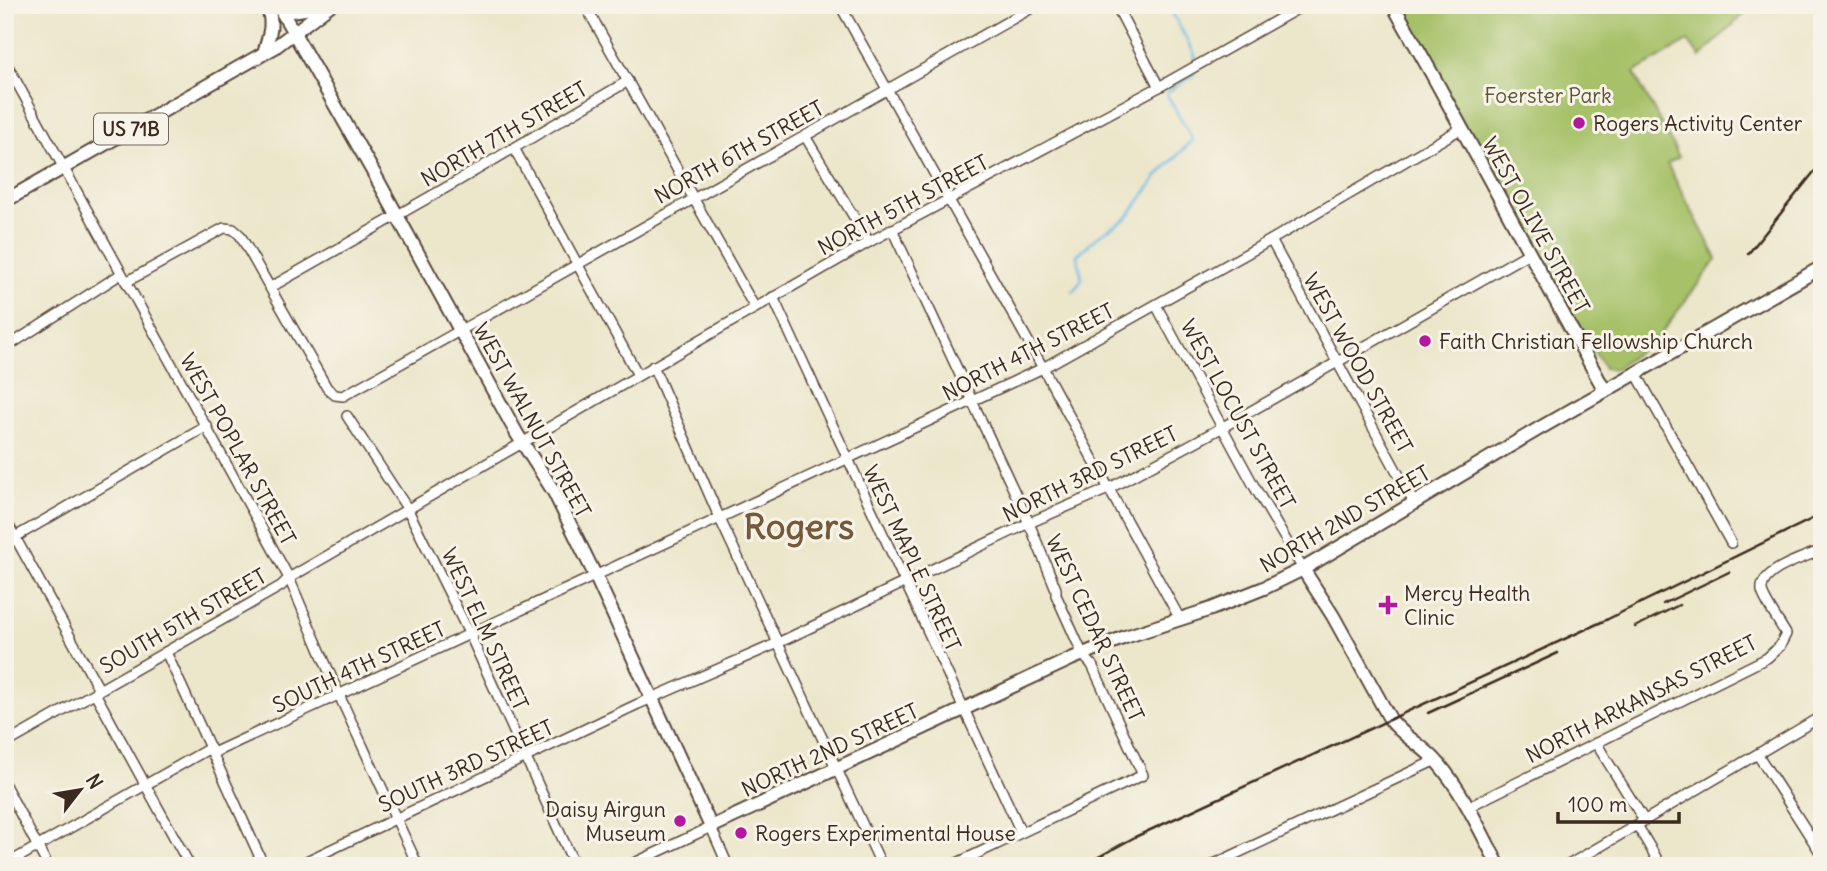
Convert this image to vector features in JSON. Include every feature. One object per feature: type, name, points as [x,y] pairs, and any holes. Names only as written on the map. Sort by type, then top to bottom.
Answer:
[{"type":"main road","points":[[264,53],[271,29],[271,14],[267,5]]},
{"type":"main road","points":[[279,5],[291,11],[329,6]]},
{"type":"main road","name":"WEST WALNUT STREET","points":[[279,5],[523,443],[554,492],[711,827]]},
{"type":"main road","name":"WEST OLIVE STREET","points":[[1393,5],[1605,391]]},
{"type":"main road","points":[[293,34],[329,6]]},
{"type":"main road","name":"US 71B","points":[[5,201],[293,34]]},
{"type":"main road","name":"NORTH 2ND STREET","points":[[711,827],[1083,654],[1125,636],[1264,588],[1303,569],[1822,267]]},
{"type":"main road","name":"WEST LOCUST STREET","points":[[1303,569],[1394,723],[1436,760],[1451,779],[1499,866]]},
{"type":"street","points":[[585,5],[755,307]]},
{"type":"street","points":[[840,5],[1180,619]]},
{"type":"street","name":"NORTH 6TH STREET","points":[[271,287],[327,388],[335,395],[343,396],[1037,5]]},
{"type":"street","points":[[1116,5],[1159,87]]},
{"type":"street","name":"NORTH 5TH STREET","points":[[523,443],[892,229],[1159,87],[1304,5]]},
{"type":"street","name":"WEST POPLAR STREET","points":[[5,61],[289,578],[339,695],[418,866]]},
{"type":"street","name":"NORTH 7TH STREET","points":[[271,287],[628,81]]},
{"type":"street","name":"NORTH 4TH STREET","points":[[596,577],[605,570],[1043,368],[1271,240],[1462,128]]},
{"type":"street","points":[[805,136],[869,242]]},
{"type":"street","points":[[514,148],[638,375]]},
{"type":"street","points":[[5,348],[123,278],[224,229],[233,229],[240,235],[271,287]]},
{"type":"street","name":"WEST CEDAR STREET","points":[[892,229],[1029,523],[1056,589],[1056,595],[1083,654],[1091,665],[1143,775],[1021,832]]},
{"type":"street","name":"WEST WOOD STREET","points":[[1271,240],[1414,503]]},
{"type":"street","name":"NORTH 3RD STREET","points":[[651,699],[778,643],[1029,523],[1108,489],[1530,253]]},
{"type":"street","name":"WEST MAPLE STREET","points":[[773,297],[1021,832]]},
{"type":"street","name":"WEST LOCUST STREET","points":[[1156,305],[1303,569]]},
{"type":"street","points":[[653,366],[720,519],[882,866]]},
{"type":"street","points":[[1636,373],[1731,542]]},
{"type":"street","name":"WEST ELM STREET","points":[[346,416],[407,508],[470,635],[575,866]]},
{"type":"street","points":[[5,543],[207,426]]},
{"type":"street","name":"SOUTH 5TH STREET","points":[[5,744],[523,443]]},
{"type":"street","points":[[5,519],[190,866]]},
{"type":"street","name":"NORTH ARKANSAS STREET","points":[[1468,807],[1767,658],[1780,646],[1786,635],[1762,591],[1764,581],[1770,573],[1822,550]]},
{"type":"street","name":"SOUTH 4TH STREET","points":[[5,865],[145,783],[596,577]]},
{"type":"street","points":[[166,652],[260,864]]},
{"type":"street","name":"SOUTH 3RD STREET","points":[[296,866],[651,699]]},
{"type":"street","points":[[1567,866],[1822,716]]},
{"type":"street","points":[[1596,743],[1661,866]]},
{"type":"street","points":[[1758,755],[1822,855]]},
{"type":"street","points":[[1210,866],[1436,760]]},
{"type":"street","points":[[5,785],[48,866]]},
{"type":"street","points":[[628,866],[711,827]]},
{"type":"street","name":"WEST WALNUT STREET","points":[[711,827],[729,866]]},
{"type":"street","points":[[951,866],[1021,832]]},
{"type":"green space","name":"Foerster Park","points":[[1393,5],[1753,5],[1700,57],[1688,41],[1634,73],[1679,157],[1667,164],[1717,259],[1658,337],[1615,369],[1604,368]]},
{"type":"waterway","points":[[1168,5],[1195,55],[1195,64]]},
{"type":"waterway","points":[[1073,292],[1082,279],[1077,255],[1098,236],[1127,218],[1159,174],[1193,140],[1166,93],[1193,75],[1194,70]]},
{"type":"railway","points":[[1748,254],[1822,162]]},
{"type":"railway","points":[[1082,866],[1135,837],[1608,619],[1822,514]]},
{"type":"railway","points":[[1663,604],[1729,572]]},
{"type":"railway","points":[[1635,627],[1679,605]]},
{"type":"railway","points":[[1428,713],[1558,653]]},
{"type":"place","name":"Rogers Activity Center","points":[[1579,123]]},
{"type":"place","name":"Faith Christian Fellowship Church","points":[[1425,341]]},
{"type":"place","name":"Mercy Health Clinic","points":[[1388,605]]},
{"type":"place","name":"Daisy Airgun Museum","points":[[680,821]]},
{"type":"place","name":"Rogers Experimental House","points":[[741,833]]},
{"type":"district","name":"Rogers","points":[[799,526]]}]
